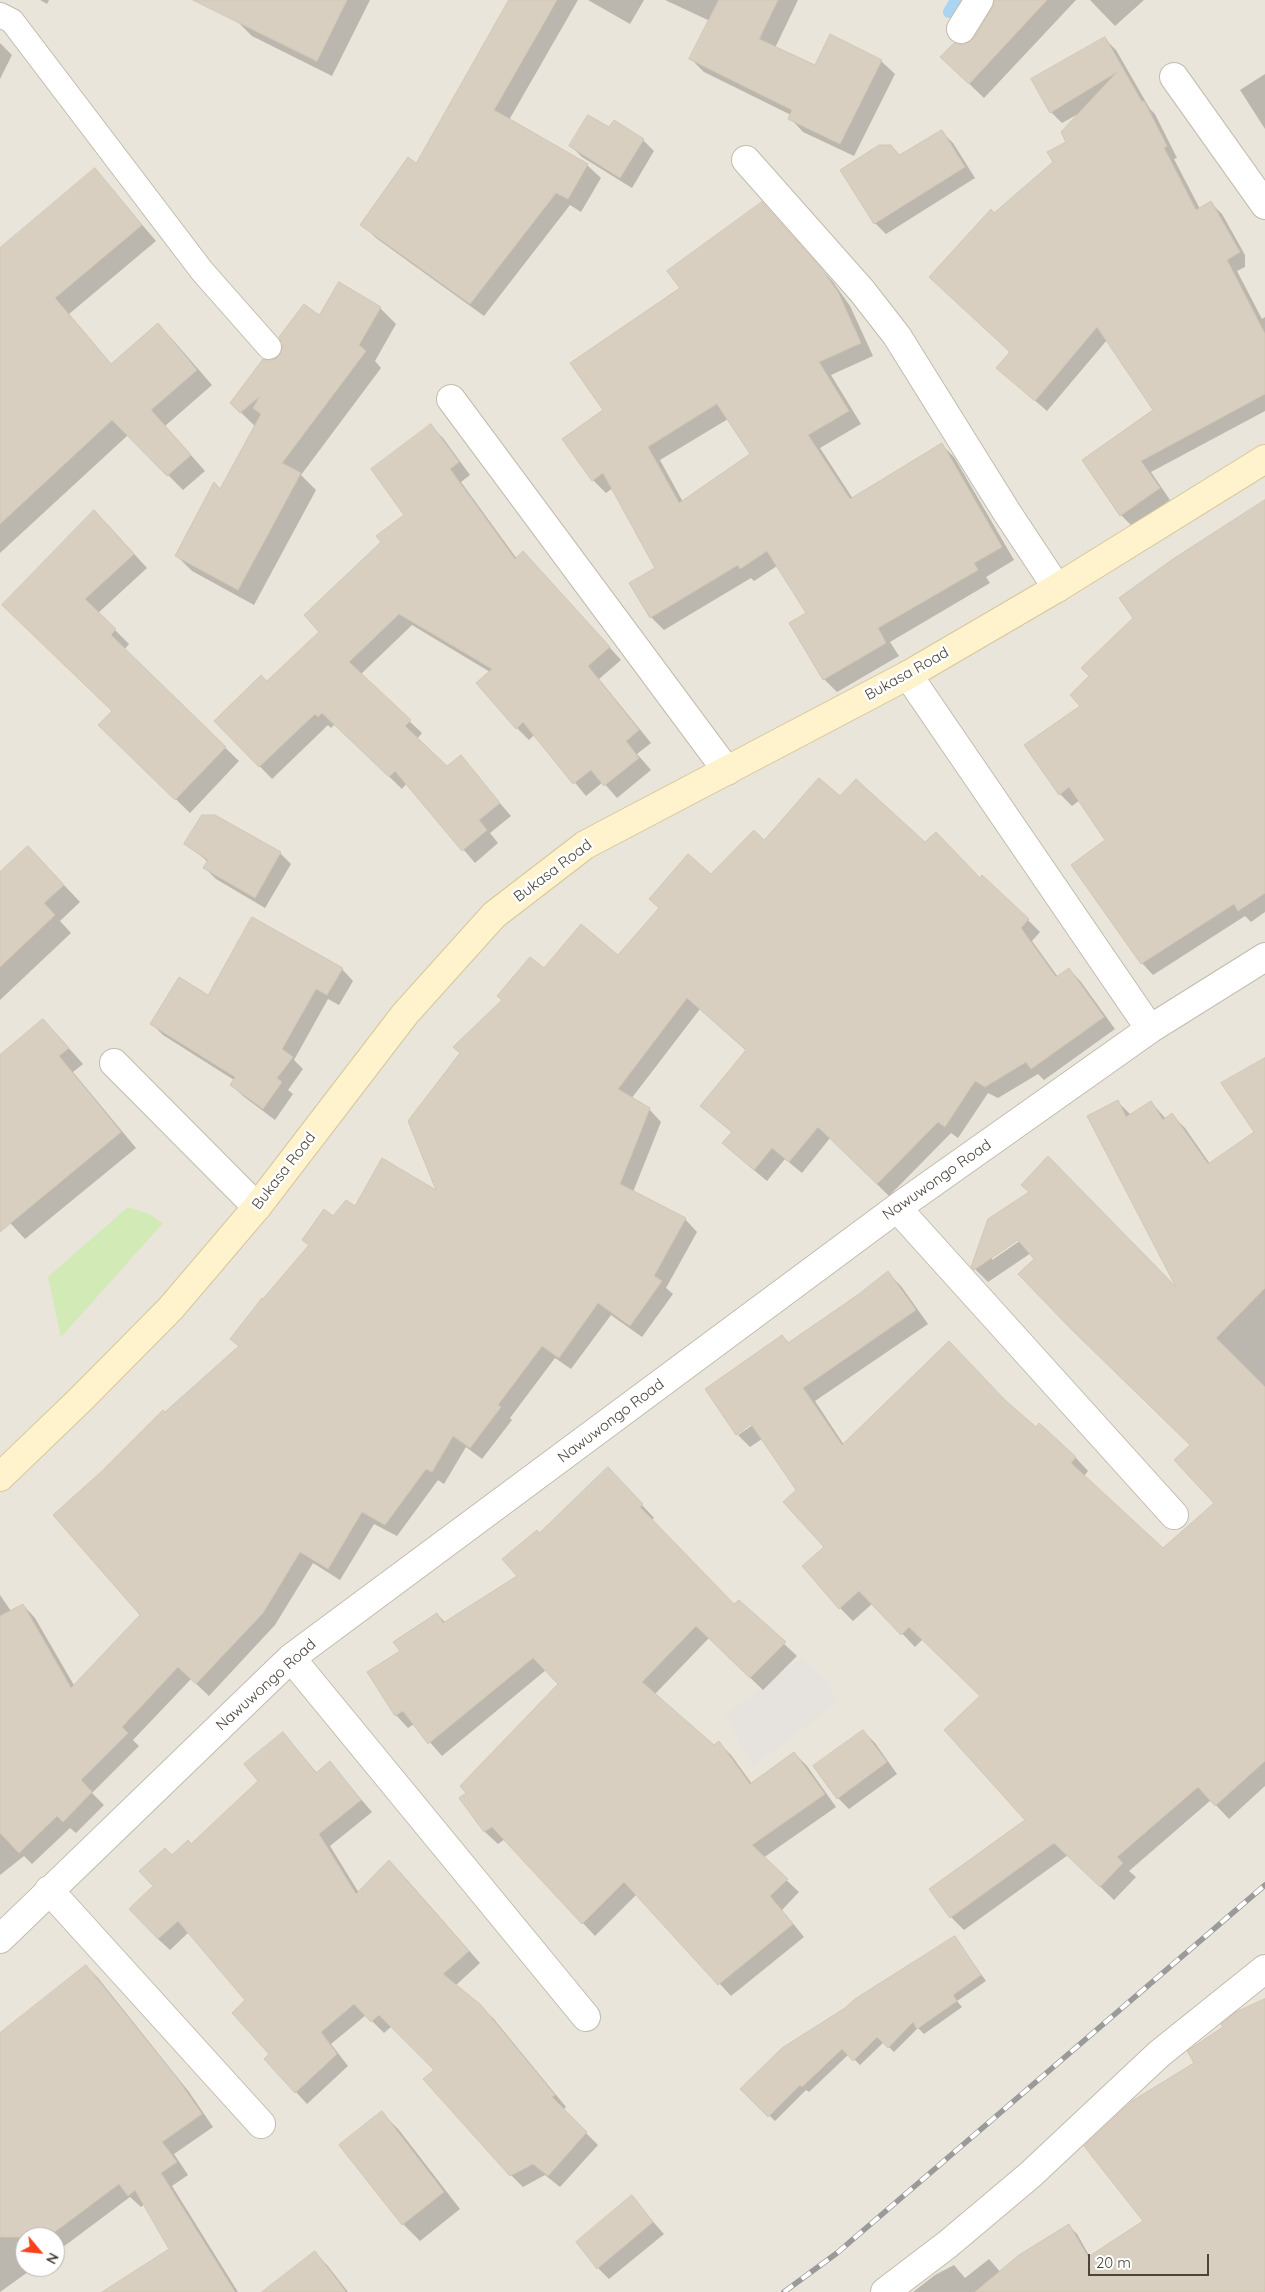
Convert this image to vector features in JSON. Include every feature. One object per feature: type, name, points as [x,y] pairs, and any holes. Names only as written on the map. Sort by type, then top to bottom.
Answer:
[{"type":"street","points":[[961,29],[979,0]]},
{"type":"street","points":[[1174,76],[1265,205]]},
{"type":"street","points":[[746,160],[862,291],[897,336],[1001,504],[1057,588]]},
{"type":"street","points":[[452,399],[727,771]]},
{"type":"street","name":"Bukasa Road","points":[[0,1477],[170,1308],[257,1207],[405,1014],[494,915],[584,845],[908,675],[1057,588],[1265,459]]},
{"type":"street","points":[[908,675],[1150,1029]]},
{"type":"street","name":"Nawuwongo Road","points":[[0,1939],[291,1658],[897,1208],[1150,1029],[1265,957]]},
{"type":"street","points":[[114,1063],[257,1207]]},
{"type":"street","points":[[897,1208],[1174,1515]]},
{"type":"street","points":[[291,1658],[586,2016]]},
{"type":"street","points":[[49,1890],[262,2124]]},
{"type":"street","points":[[885,2292],[948,2244],[1030,2175],[1159,2054],[1265,1969]]},
{"type":"lane","points":[[0,16],[12,21],[202,270],[269,346]]},
{"type":"shaded area","points":[[0,0],[1265,0],[1265,2292],[0,2292]]},
{"type":"shaded area","points":[[801,1658],[828,1681],[837,1703],[753,1766],[725,1715]]},
{"type":"green space","points":[[128,1207],[149,1214],[163,1223],[61,1337],[48,1277]]},
{"type":"building","points":[[193,0],[347,0],[317,61]]},
{"type":"building","points":[[509,0],[557,0],[494,110],[588,164],[568,199],[556,193],[470,304],[360,225],[408,157],[416,163]]},
{"type":"building","points":[[719,0],[778,0],[759,39],[815,65],[830,34],[882,60],[840,144],[788,119],[792,110],[689,59]]},
{"type":"building","points":[[995,0],[1047,0],[969,84],[940,57],[954,43],[961,45],[968,43],[974,38]]},
{"type":"building","points":[[1105,37],[1142,102],[1144,101],[1167,146],[1164,148],[1196,210],[1211,201],[1240,252],[1227,260],[1265,334],[1265,394],[1141,461],[1160,488],[1120,516],[1082,460],[1153,410],[1097,327],[1035,401],[996,368],[1010,352],[929,277],[991,209],[994,213],[1053,162],[1047,152],[1066,142],[1061,132],[1117,72],[1050,113],[1031,79]]},
{"type":"building","points":[[588,115],[609,127],[614,120],[644,139],[620,178],[569,146]]},
{"type":"building","points":[[942,130],[965,167],[874,224],[840,170],[879,145],[891,145],[899,155]]},
{"type":"building","points":[[95,168],[142,225],[55,298],[111,364],[158,323],[197,370],[151,410],[191,455],[167,476],[112,420],[0,524],[0,248]]},
{"type":"building","points":[[762,202],[820,267],[838,292],[861,343],[819,362],[849,411],[808,435],[850,499],[942,443],[1002,547],[974,563],[978,570],[878,628],[886,643],[823,680],[789,623],[806,613],[767,551],[740,569],[738,565],[650,618],[629,583],[655,568],[603,473],[592,481],[562,439],[603,410],[570,363],[680,288],[667,271]],"holes":[[[717,404],[750,454],[679,503],[648,447]]]},
{"type":"building","points":[[339,282],[381,307],[359,345],[366,351],[282,463],[301,473],[238,590],[175,556],[214,482],[220,489],[261,414],[253,408],[260,396],[240,413],[230,403],[263,359],[271,361],[278,357],[283,345],[279,337],[304,304],[319,315]]},
{"type":"building","points":[[431,424],[459,462],[450,469],[515,559],[523,551],[610,647],[588,666],[639,730],[626,741],[639,758],[604,786],[591,770],[573,784],[523,722],[516,729],[476,683],[492,669],[399,614],[349,662],[411,720],[405,726],[447,766],[461,755],[500,803],[479,820],[487,830],[462,851],[395,771],[389,777],[322,713],[318,717],[315,714],[259,767],[214,721],[261,675],[267,681],[319,632],[304,615],[381,542],[376,536],[404,515],[371,469]]},
{"type":"building","points":[[1265,500],[1265,893],[1238,911],[1234,904],[1141,964],[1071,865],[1105,840],[1069,787],[1059,795],[1024,745],[1080,706],[1070,695],[1089,676],[1081,668],[1133,618],[1119,598],[1173,559]]},
{"type":"building","points":[[94,510],[134,554],[85,599],[116,629],[111,635],[226,747],[175,800],[98,725],[112,711],[2,605]]},
{"type":"building","points":[[819,778],[840,796],[856,779],[925,842],[936,832],[980,878],[982,875],[1029,919],[1021,928],[1056,977],[1069,968],[1104,1017],[1031,1069],[1026,1062],[985,1087],[975,1081],[945,1127],[938,1122],[877,1184],[818,1127],[789,1162],[772,1148],[754,1170],[722,1143],[732,1132],[700,1106],[746,1050],[687,998],[618,1089],[650,1108],[620,1184],[686,1218],[654,1276],[662,1281],[630,1326],[598,1303],[559,1358],[542,1346],[498,1405],[501,1407],[470,1448],[453,1436],[432,1472],[426,1469],[385,1525],[362,1512],[328,1569],[300,1552],[263,1613],[196,1684],[178,1667],[122,1727],[128,1733],[81,1780],[92,1792],[63,1822],[57,1816],[19,1853],[0,1833],[0,1616],[23,1604],[71,1688],[140,1615],[53,1515],[101,1472],[163,1410],[165,1412],[239,1346],[230,1339],[262,1298],[309,1245],[302,1240],[324,1209],[333,1216],[346,1200],[355,1206],[382,1158],[436,1190],[408,1121],[460,1053],[453,1047],[502,1000],[497,996],[530,957],[544,968],[581,924],[618,955],[659,908],[649,899],[688,854],[711,874],[754,830],[764,840]]},
{"type":"building","points":[[202,815],[215,815],[281,852],[255,898],[203,868],[208,860],[184,844]]},
{"type":"building","points":[[28,846],[64,885],[44,903],[55,915],[0,967],[0,872]]},
{"type":"building","points":[[252,917],[343,968],[327,995],[316,989],[282,1049],[293,1057],[277,1078],[282,1082],[263,1109],[230,1085],[235,1077],[150,1024],[179,977],[208,995]]},
{"type":"building","points":[[43,1019],[69,1048],[59,1056],[121,1132],[0,1232],[0,1055]]},
{"type":"building","points":[[1265,1058],[1265,1288],[1216,1338],[1265,1387],[1265,1761],[1215,1806],[1198,1787],[1117,1857],[1123,1863],[1100,1887],[1054,1843],[950,1918],[929,1889],[1025,1820],[944,1730],[980,1696],[909,1627],[901,1635],[859,1591],[839,1609],[802,1566],[824,1547],[783,1502],[796,1490],[751,1424],[736,1435],[705,1389],[782,1335],[788,1343],[859,1294],[888,1271],[916,1310],[803,1388],[842,1445],[949,1341],[1006,1401],[1036,1427],[1039,1423],[1076,1457],[1071,1463],[1163,1548],[1214,1503],[1174,1460],[1190,1445],[1070,1328],[1018,1274],[1034,1259],[1018,1240],[974,1270],[971,1267],[988,1219],[1029,1192],[1021,1185],[1048,1156],[1176,1287],[1087,1116],[1118,1100],[1126,1117],[1151,1101],[1163,1120],[1172,1113],[1208,1164],[1254,1132],[1221,1083]]},
{"type":"building","points":[[608,1467],[643,1504],[640,1507],[734,1604],[739,1600],[786,1642],[750,1678],[696,1626],[642,1682],[714,1745],[719,1741],[750,1784],[794,1752],[825,1794],[752,1845],[788,1879],[770,1896],[793,1924],[718,1985],[624,1882],[582,1924],[492,1827],[484,1832],[459,1798],[466,1793],[460,1786],[558,1684],[533,1658],[428,1744],[403,1711],[395,1716],[367,1672],[400,1651],[393,1642],[437,1613],[443,1623],[517,1576],[502,1559],[537,1530],[539,1533]]},
{"type":"building","points":[[863,1730],[887,1762],[837,1799],[813,1766]]},
{"type":"building","points":[[283,1732],[316,1773],[330,1761],[361,1800],[319,1834],[356,1894],[389,1860],[469,1951],[443,1974],[481,2005],[555,2095],[552,2097],[587,2132],[548,2176],[533,2164],[510,2176],[423,2079],[434,2070],[379,2015],[371,2022],[354,2004],[321,2032],[337,2054],[295,2093],[264,2059],[269,2054],[232,2013],[245,2000],[178,1921],[158,1939],[129,1909],[153,1886],[139,1871],[165,1848],[172,1855],[188,1840],[191,1844],[258,1781],[244,1764]]},
{"type":"building","points":[[955,1936],[981,1975],[953,1995],[957,2001],[917,2029],[913,2022],[888,2048],[877,2037],[853,2061],[842,2049],[802,2087],[800,2085],[768,2117],[740,2089],[782,2048]]},
{"type":"building","points":[[86,1965],[177,2078],[202,2114],[162,2142],[177,2162],[161,2173],[235,2292],[102,2292],[169,2249],[135,2190],[128,2196],[119,2184],[61,2227],[15,2227],[15,2237],[0,2237],[0,2033]]},
{"type":"building","points":[[1265,1999],[1265,2292],[975,2292],[1019,2255],[1069,2224],[1088,2257],[1143,2221],[1084,2146],[1132,2101],[1194,2063],[1187,2051],[1223,2027],[1221,2024],[1236,2012]]},
{"type":"building","points":[[382,2111],[444,2192],[402,2225],[339,2145]]},
{"type":"building","points":[[632,2195],[653,2222],[597,2269],[576,2242]]},
{"type":"building","points":[[315,2251],[346,2292],[262,2292]]},
{"type":"waterway","points":[[949,12],[956,0]]},
{"type":"railway","points":[[784,2292],[837,2253],[1265,1885]]}]
